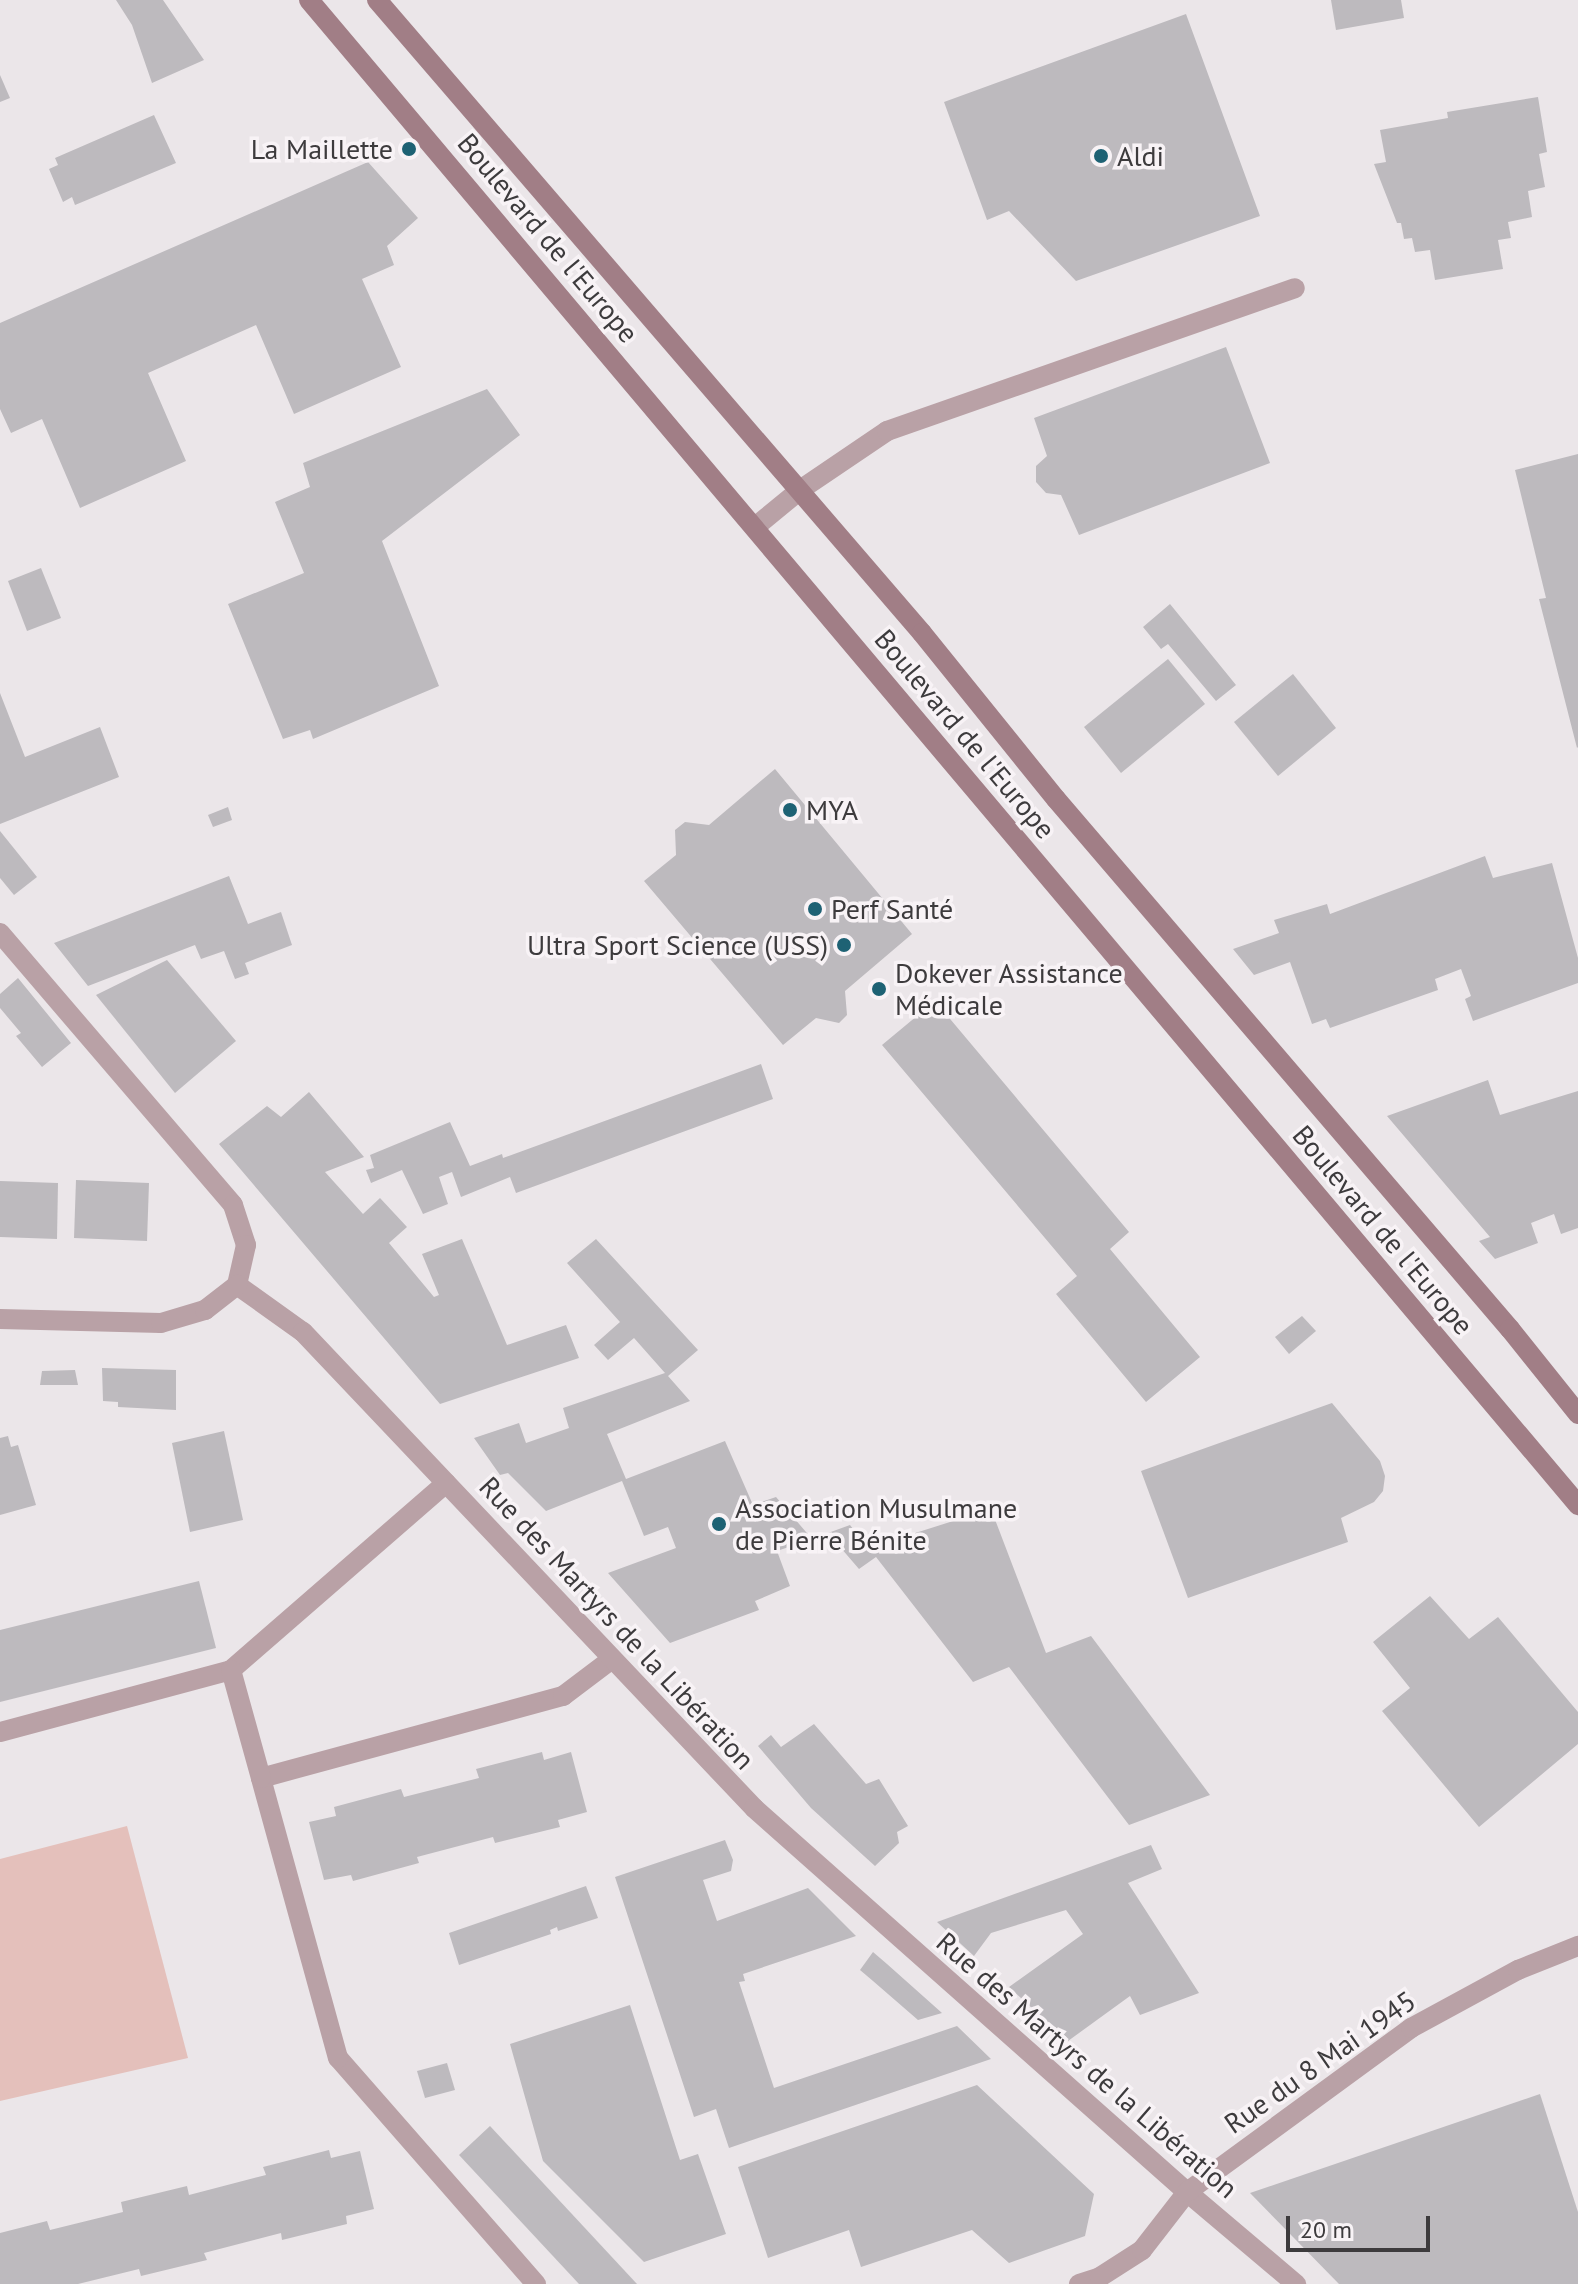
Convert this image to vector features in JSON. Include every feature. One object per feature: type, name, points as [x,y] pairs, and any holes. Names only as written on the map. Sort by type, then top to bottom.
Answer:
[{"type":"main road","name":"Boulevard de l'Europe","points":[[309,0],[1578,1505]]},
{"type":"main road","name":"Boulevard de l'Europe","points":[[377,0],[800,490],[1578,1414]]},
{"type":"street","points":[[755,527],[800,490],[887,431],[1295,288]]},
{"type":"street","points":[[0,933],[233,1205],[246,1245],[237,1285],[205,1310],[161,1323],[0,1319]]},
{"type":"street","name":"Rue des Martyrs de la Libération","points":[[237,1285],[303,1332],[754,1808],[1187,2192],[1296,2284]]},
{"type":"street","points":[[0,1732],[231,1670],[446,1483]]},
{"type":"street","points":[[261,1778],[563,1696],[612,1659]]},
{"type":"street","points":[[231,1670],[338,2058],[536,2284]]},
{"type":"street","name":"Rue du 8 Mai 1945","points":[[1079,2284],[1100,2277],[1142,2250],[1187,2192],[1411,2028],[1518,1970],[1578,1946]]},
{"type":"shaded area","points":[[127,1826],[188,2058],[0,2101],[0,1859]]},
{"type":"building","points":[[116,0],[163,0],[204,60],[152,83],[132,25]]},
{"type":"building","points":[[1331,0],[1401,0],[1404,18],[1336,30]]},
{"type":"building","name":"Aldi","points":[[1186,14],[1260,216],[1076,281],[1009,211],[987,220],[944,102]]},
{"type":"building","points":[[0,75],[10,98],[0,102]]},
{"type":"building","points":[[1538,97],[1547,152],[1539,154],[1545,187],[1528,191],[1532,217],[1508,222],[1511,238],[1498,240],[1503,269],[1435,280],[1430,250],[1415,252],[1412,238],[1404,239],[1401,223],[1397,223],[1374,164],[1386,162],[1380,130],[1448,118],[1447,112]]},
{"type":"building","points":[[154,115],[176,163],[75,205],[72,197],[63,202],[49,169],[58,165],[55,158]]},
{"type":"building","points":[[368,162],[418,218],[387,246],[394,265],[362,279],[401,367],[294,414],[256,325],[148,373],[186,461],[80,508],[42,419],[11,433],[0,409],[0,323]]},
{"type":"building","points":[[1226,347],[1270,463],[1079,535],[1061,495],[1046,493],[1036,482],[1036,466],[1047,456],[1034,418]]},
{"type":"building","points":[[487,389],[520,435],[382,541],[439,686],[313,739],[310,730],[283,739],[228,604],[304,573],[275,502],[310,487],[303,463]]},
{"type":"building","points":[[1578,454],[1577,748],[1539,599],[1546,598],[1515,470]]},
{"type":"building","points":[[41,568],[61,618],[27,631],[8,581]]},
{"type":"building","points":[[1170,604],[1236,685],[1216,701],[1168,644],[1161,649],[1143,627]]},
{"type":"building","points":[[1168,659],[1205,704],[1121,773],[1084,727]]},
{"type":"building","points":[[1293,674],[1336,728],[1278,776],[1234,722]]},
{"type":"building","points":[[0,693],[25,757],[100,727],[119,777],[0,824]]},
{"type":"building","points":[[775,769],[912,934],[845,991],[847,1015],[839,1023],[816,1018],[783,1045],[644,881],[676,855],[675,830],[685,822],[709,825]]},
{"type":"building","points":[[228,807],[232,820],[213,827],[208,815]]},
{"type":"building","points":[[0,831],[37,877],[14,895],[0,878]]},
{"type":"building","points":[[1485,856],[1493,878],[1552,863],[1578,958],[1578,983],[1473,1021],[1465,999],[1471,996],[1461,969],[1435,979],[1438,990],[1330,1028],[1326,1019],[1312,1024],[1290,962],[1254,975],[1233,949],[1279,933],[1274,920],[1327,904],[1330,914]]},
{"type":"building","points":[[229,876],[248,924],[281,912],[292,945],[245,963],[249,974],[235,979],[224,951],[201,959],[195,945],[88,986],[54,943]]},
{"type":"building","points":[[167,960],[236,1041],[175,1093],[96,995]]},
{"type":"building","points":[[18,978],[71,1043],[42,1067],[16,1036],[21,1033],[0,1008],[0,994]]},
{"type":"building","points":[[935,1001],[1129,1232],[1110,1249],[1200,1357],[1146,1402],[1056,1294],[1077,1276],[882,1045]]},
{"type":"building","points":[[761,1064],[773,1099],[516,1193],[510,1177],[461,1197],[452,1172],[439,1177],[448,1204],[423,1214],[402,1170],[371,1183],[366,1170],[374,1168],[370,1155],[450,1122],[470,1166],[502,1154],[503,1158]]},
{"type":"building","points":[[1488,1080],[1500,1115],[1578,1091],[1578,1228],[1561,1234],[1554,1214],[1531,1223],[1538,1243],[1495,1259],[1479,1241],[1490,1237],[1387,1116]]},
{"type":"building","points":[[309,1092],[364,1157],[325,1172],[363,1214],[380,1198],[407,1227],[389,1243],[434,1297],[439,1295],[422,1254],[462,1239],[507,1345],[566,1325],[579,1358],[440,1404],[219,1144],[267,1106],[281,1117]]},
{"type":"building","points":[[76,1180],[149,1183],[147,1241],[74,1238]]},
{"type":"building","points":[[0,1181],[58,1183],[57,1239],[0,1237]]},
{"type":"building","points":[[596,1239],[698,1350],[668,1376],[690,1401],[607,1434],[626,1479],[725,1441],[753,1505],[776,1497],[812,1539],[777,1551],[790,1586],[755,1601],[759,1610],[670,1643],[608,1573],[676,1548],[668,1527],[644,1536],[622,1481],[546,1511],[508,1473],[500,1475],[474,1438],[519,1423],[526,1443],[569,1428],[563,1408],[665,1373],[634,1338],[608,1360],[594,1345],[620,1322],[567,1263]]},
{"type":"building","points":[[1302,1316],[1316,1331],[1289,1354],[1275,1337]]},
{"type":"building","points":[[102,1368],[176,1370],[176,1410],[118,1407],[118,1402],[103,1401]]},
{"type":"building","points":[[75,1370],[78,1385],[40,1385],[42,1371]]},
{"type":"building","points":[[1332,1403],[1380,1461],[1385,1476],[1383,1491],[1374,1502],[1341,1518],[1348,1542],[1188,1598],[1141,1471]]},
{"type":"building","points":[[224,1431],[243,1520],[190,1532],[172,1443]]},
{"type":"building","points":[[8,1436],[11,1447],[18,1445],[36,1505],[0,1515],[0,1438]]},
{"type":"building","points":[[991,1509],[1046,1653],[1091,1636],[1210,1795],[1129,1825],[1009,1667],[973,1682],[876,1557],[859,1569],[828,1533],[850,1525],[868,1548]]},
{"type":"building","points":[[199,1581],[216,1648],[0,1702],[0,1630]]},
{"type":"building","points":[[1430,1596],[1469,1639],[1498,1617],[1578,1712],[1578,1744],[1479,1827],[1382,1711],[1410,1688],[1373,1642]]},
{"type":"building","points":[[814,1724],[866,1784],[879,1779],[908,1826],[897,1832],[899,1843],[875,1866],[811,1808],[758,1746],[771,1735],[781,1747]]},
{"type":"building","points":[[542,1752],[544,1760],[571,1752],[587,1812],[558,1820],[560,1827],[495,1843],[493,1837],[417,1857],[419,1863],[353,1881],[351,1875],[324,1880],[309,1822],[336,1816],[334,1807],[401,1789],[404,1797],[479,1778],[476,1769]]},
{"type":"building","points":[[725,1840],[733,1860],[731,1871],[703,1880],[717,1921],[808,1888],[856,1936],[743,1974],[745,1981],[739,1982],[774,2088],[957,2026],[991,2059],[729,2148],[716,2109],[694,2117],[615,1877]]},
{"type":"building","points":[[1151,1845],[1162,1869],[1128,1883],[1199,1993],[1140,2015],[1130,1996],[1068,2041],[1009,1987],[1083,1934],[1066,1910],[991,1933],[974,1956],[937,1922]]},
{"type":"building","points":[[586,1886],[598,1918],[558,1931],[557,1927],[550,1930],[551,1934],[459,1965],[449,1933]]},
{"type":"building","points":[[873,1952],[942,2013],[918,2020],[860,1970]]},
{"type":"building","points":[[630,2005],[680,2160],[698,2154],[726,2234],[644,2262],[543,2161],[510,2044]]},
{"type":"building","points":[[447,2063],[455,2090],[425,2098],[417,2071]]},
{"type":"building","points":[[977,2085],[1094,2194],[1085,2236],[1009,2263],[972,2230],[861,2267],[849,2230],[768,2258],[738,2167]]},
{"type":"building","points":[[1540,2094],[1578,2212],[1578,2284],[1339,2284],[1250,2193]]},
{"type":"building","points":[[490,2126],[637,2284],[579,2284],[459,2155]]},
{"type":"building","points":[[329,2150],[331,2158],[360,2151],[374,2209],[346,2216],[347,2224],[282,2240],[281,2233],[204,2253],[207,2260],[141,2276],[139,2269],[78,2284],[0,2284],[0,2233],[47,2221],[50,2230],[123,2212],[121,2202],[187,2186],[189,2195],[266,2175],[263,2167]]},
{"type":"place","name":"La Maillette","points":[[409,149]]},
{"type":"place","name":"Aldi","points":[[1101,156]]},
{"type":"place","name":"MYA","points":[[790,810]]},
{"type":"place","name":"Perf Santé","points":[[815,909]]},
{"type":"place","name":"Ultra Sport Science (USS)","points":[[844,945]]},
{"type":"place","name":"Dokever Assistance Médicale","points":[[879,989]]},
{"type":"place","name":"Association Musulmane de Pierre Bénite","points":[[719,1524]]}]
